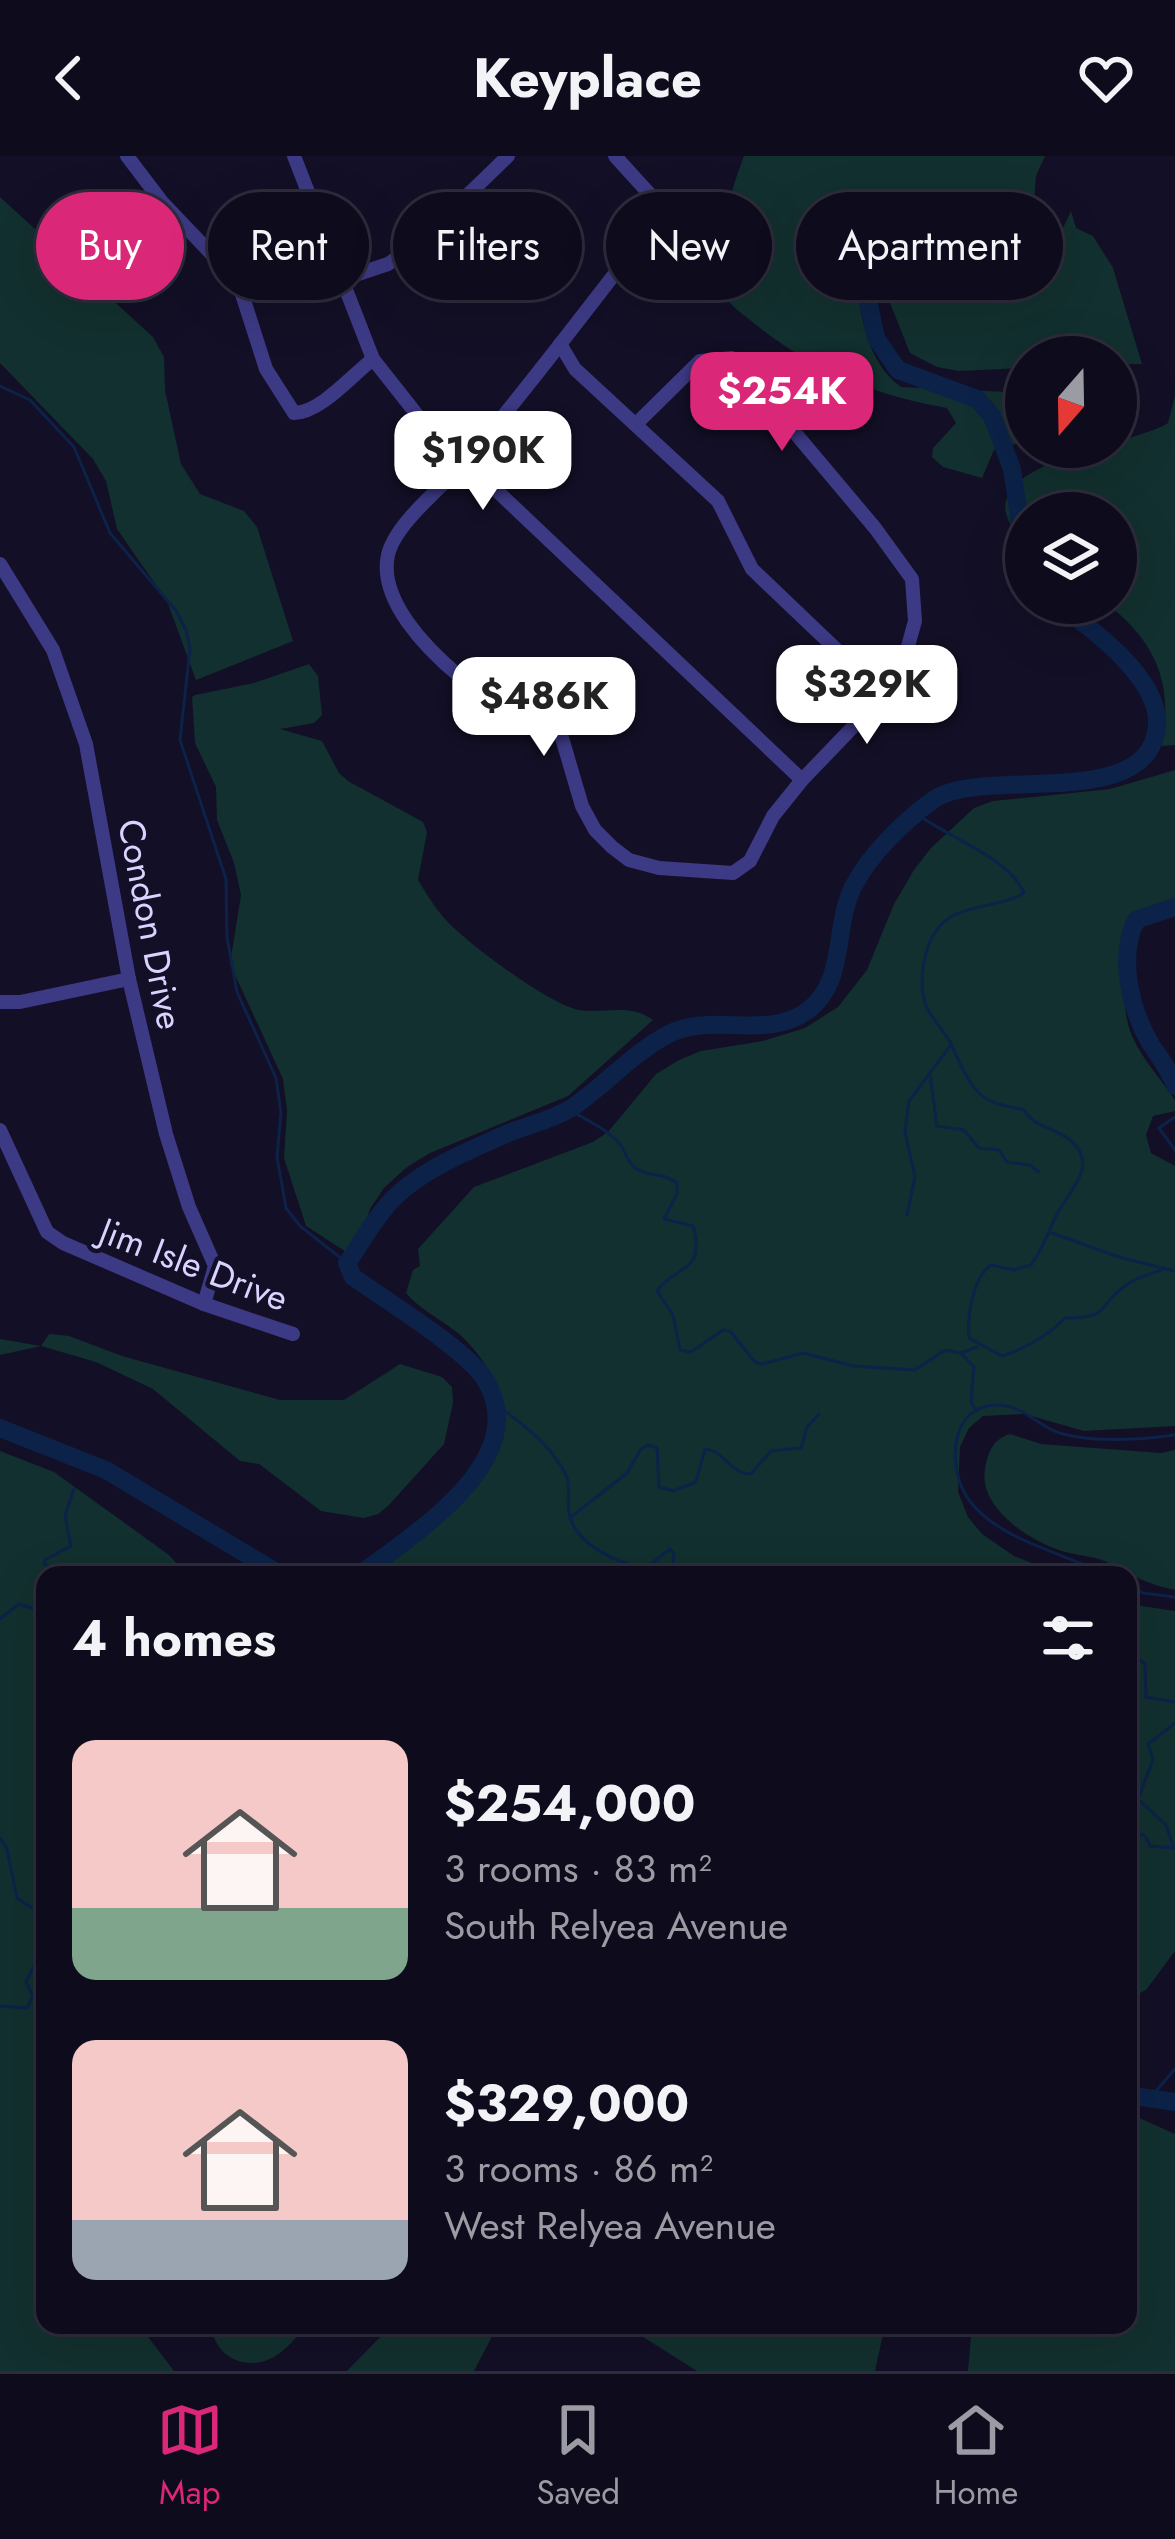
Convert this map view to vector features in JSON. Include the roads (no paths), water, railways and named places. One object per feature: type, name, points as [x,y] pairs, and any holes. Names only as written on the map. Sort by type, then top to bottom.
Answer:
[{"type":"street","points":[[127,156],[208,250]]},
{"type":"street","points":[[294,156],[308,192]]},
{"type":"street","points":[[369,270],[415,247],[508,156]]},
{"type":"street","points":[[614,156],[648,192]]},
{"type":"street","points":[[606,285],[464,462],[398,535],[387,556],[392,597],[422,639],[460,677],[557,721],[581,806],[612,848],[629,860],[659,868],[733,873],[744,867],[773,815],[802,780],[898,679],[910,651],[912,579],[732,358],[700,361],[637,424]]},
{"type":"street","points":[[244,300],[266,369],[293,413],[318,409],[373,358]]},
{"type":"street","points":[[348,300],[373,358],[418,416],[802,780]]},
{"type":"street","points":[[560,344],[574,369],[718,501],[752,568],[883,694]]},
{"type":"street","name":"Condon Drive","points":[[0,564],[53,650],[86,743],[128,979],[166,1134],[189,1207],[215,1266],[204,1304]]},
{"type":"street","points":[[0,599],[15,589]]},
{"type":"street","points":[[0,1002],[128,979]]},
{"type":"street","name":"Jim Isle Drive","points":[[0,1130],[47,1232],[86,1256],[293,1334]]},
{"type":"waterway","points":[[868,300],[876,338],[898,370],[977,399],[992,416],[1015,492]]},
{"type":"waterway","points":[[0,386],[30,400],[74,447],[110,533],[177,612],[186,630],[190,649],[180,740],[226,879],[227,937],[237,992],[276,1078],[281,1113],[277,1157],[286,1208],[300,1226],[347,1263]]},
{"type":"waterway","points":[[371,1566],[461,1492],[482,1465],[494,1437],[496,1408],[484,1378],[460,1353],[353,1277],[347,1263],[376,1220],[419,1178],[477,1147],[565,1112],[667,1035],[702,1025],[774,1024],[807,1011],[820,999],[834,970],[847,903],[860,875],[888,839],[933,800],[956,790],[1096,779],[1126,769],[1148,752],[1157,725],[1147,689],[1120,655],[1084,624]]},
{"type":"waterway","points":[[917,814],[1006,869],[1024,893],[957,914],[939,927],[923,966],[927,1008],[980,1094],[1024,1110],[1070,1140],[1082,1159],[1079,1178],[1031,1265],[1014,1270],[991,1265],[980,1278],[970,1308],[969,1338],[1002,1356],[1011,1353],[1065,1318],[1098,1312],[1129,1283],[1165,1268]]},
{"type":"waterway","points":[[1175,907],[1136,920],[1127,966],[1137,1014],[1175,1086]]},
{"type":"waterway","points":[[907,1215],[915,1176],[905,1132],[909,1101],[950,1046]]},
{"type":"waterway","points":[[930,1074],[937,1126],[964,1130],[979,1148],[999,1150],[1007,1162],[1030,1165],[1039,1172]]},
{"type":"waterway","points":[[569,1110],[613,1137],[636,1168],[677,1183],[677,1194],[664,1219],[693,1226],[696,1252],[657,1291],[673,1315],[680,1350],[691,1352],[723,1330],[730,1331],[755,1362],[762,1364],[803,1353],[853,1366],[915,1370],[945,1350],[961,1353],[977,1347]]},
{"type":"waterway","points":[[1175,1117],[1159,1128],[1175,1150]]},
{"type":"waterway","points":[[1052,1233],[1174,1271]]},
{"type":"waterway","points":[[962,1354],[974,1367],[971,1401],[976,1411]]},
{"type":"waterway","points":[[1087,1566],[997,1526],[969,1500],[955,1457],[968,1416],[996,1405],[1014,1408],[1054,1431],[1077,1437],[1119,1440],[1175,1435]]},
{"type":"waterway","points":[[497,1406],[534,1434],[558,1461],[568,1482],[570,1517],[581,1537],[612,1558],[639,1566]]},
{"type":"waterway","points":[[570,1518],[627,1473],[648,1445],[657,1448],[659,1487],[673,1491],[696,1482],[705,1449],[751,1474],[771,1451],[801,1448],[807,1427],[819,1414]]},
{"type":"waterway","points":[[0,1428],[106,1470],[266,1566]]},
{"type":"waterway","points":[[47,1566],[45,1560],[71,1546],[65,1516],[74,1489]]},
{"type":"waterway","points":[[649,1566],[670,1549],[673,1566]]},
{"type":"waterway","points":[[1137,1590],[1175,1597]]},
{"type":"waterway","points":[[0,1619],[19,1604],[36,1609]]},
{"type":"waterway","points":[[1137,1658],[1145,1664],[1146,1697],[1175,1702]]},
{"type":"waterway","points":[[1174,1848],[1166,1825],[1138,1799],[1153,1760],[1148,1744],[1175,1723]]},
{"type":"waterway","points":[[1137,1833],[1150,1846],[1173,1848]]},
{"type":"waterway","points":[[0,1838],[7,1849],[17,1898],[36,1914]]},
{"type":"waterway","points":[[0,2006],[27,2008],[33,1996],[26,1982],[36,1962]]},
{"type":"waterway","points":[[1150,2098],[1175,2069]]},
{"type":"waterway","points":[[1137,2096],[1175,2102]]}]
